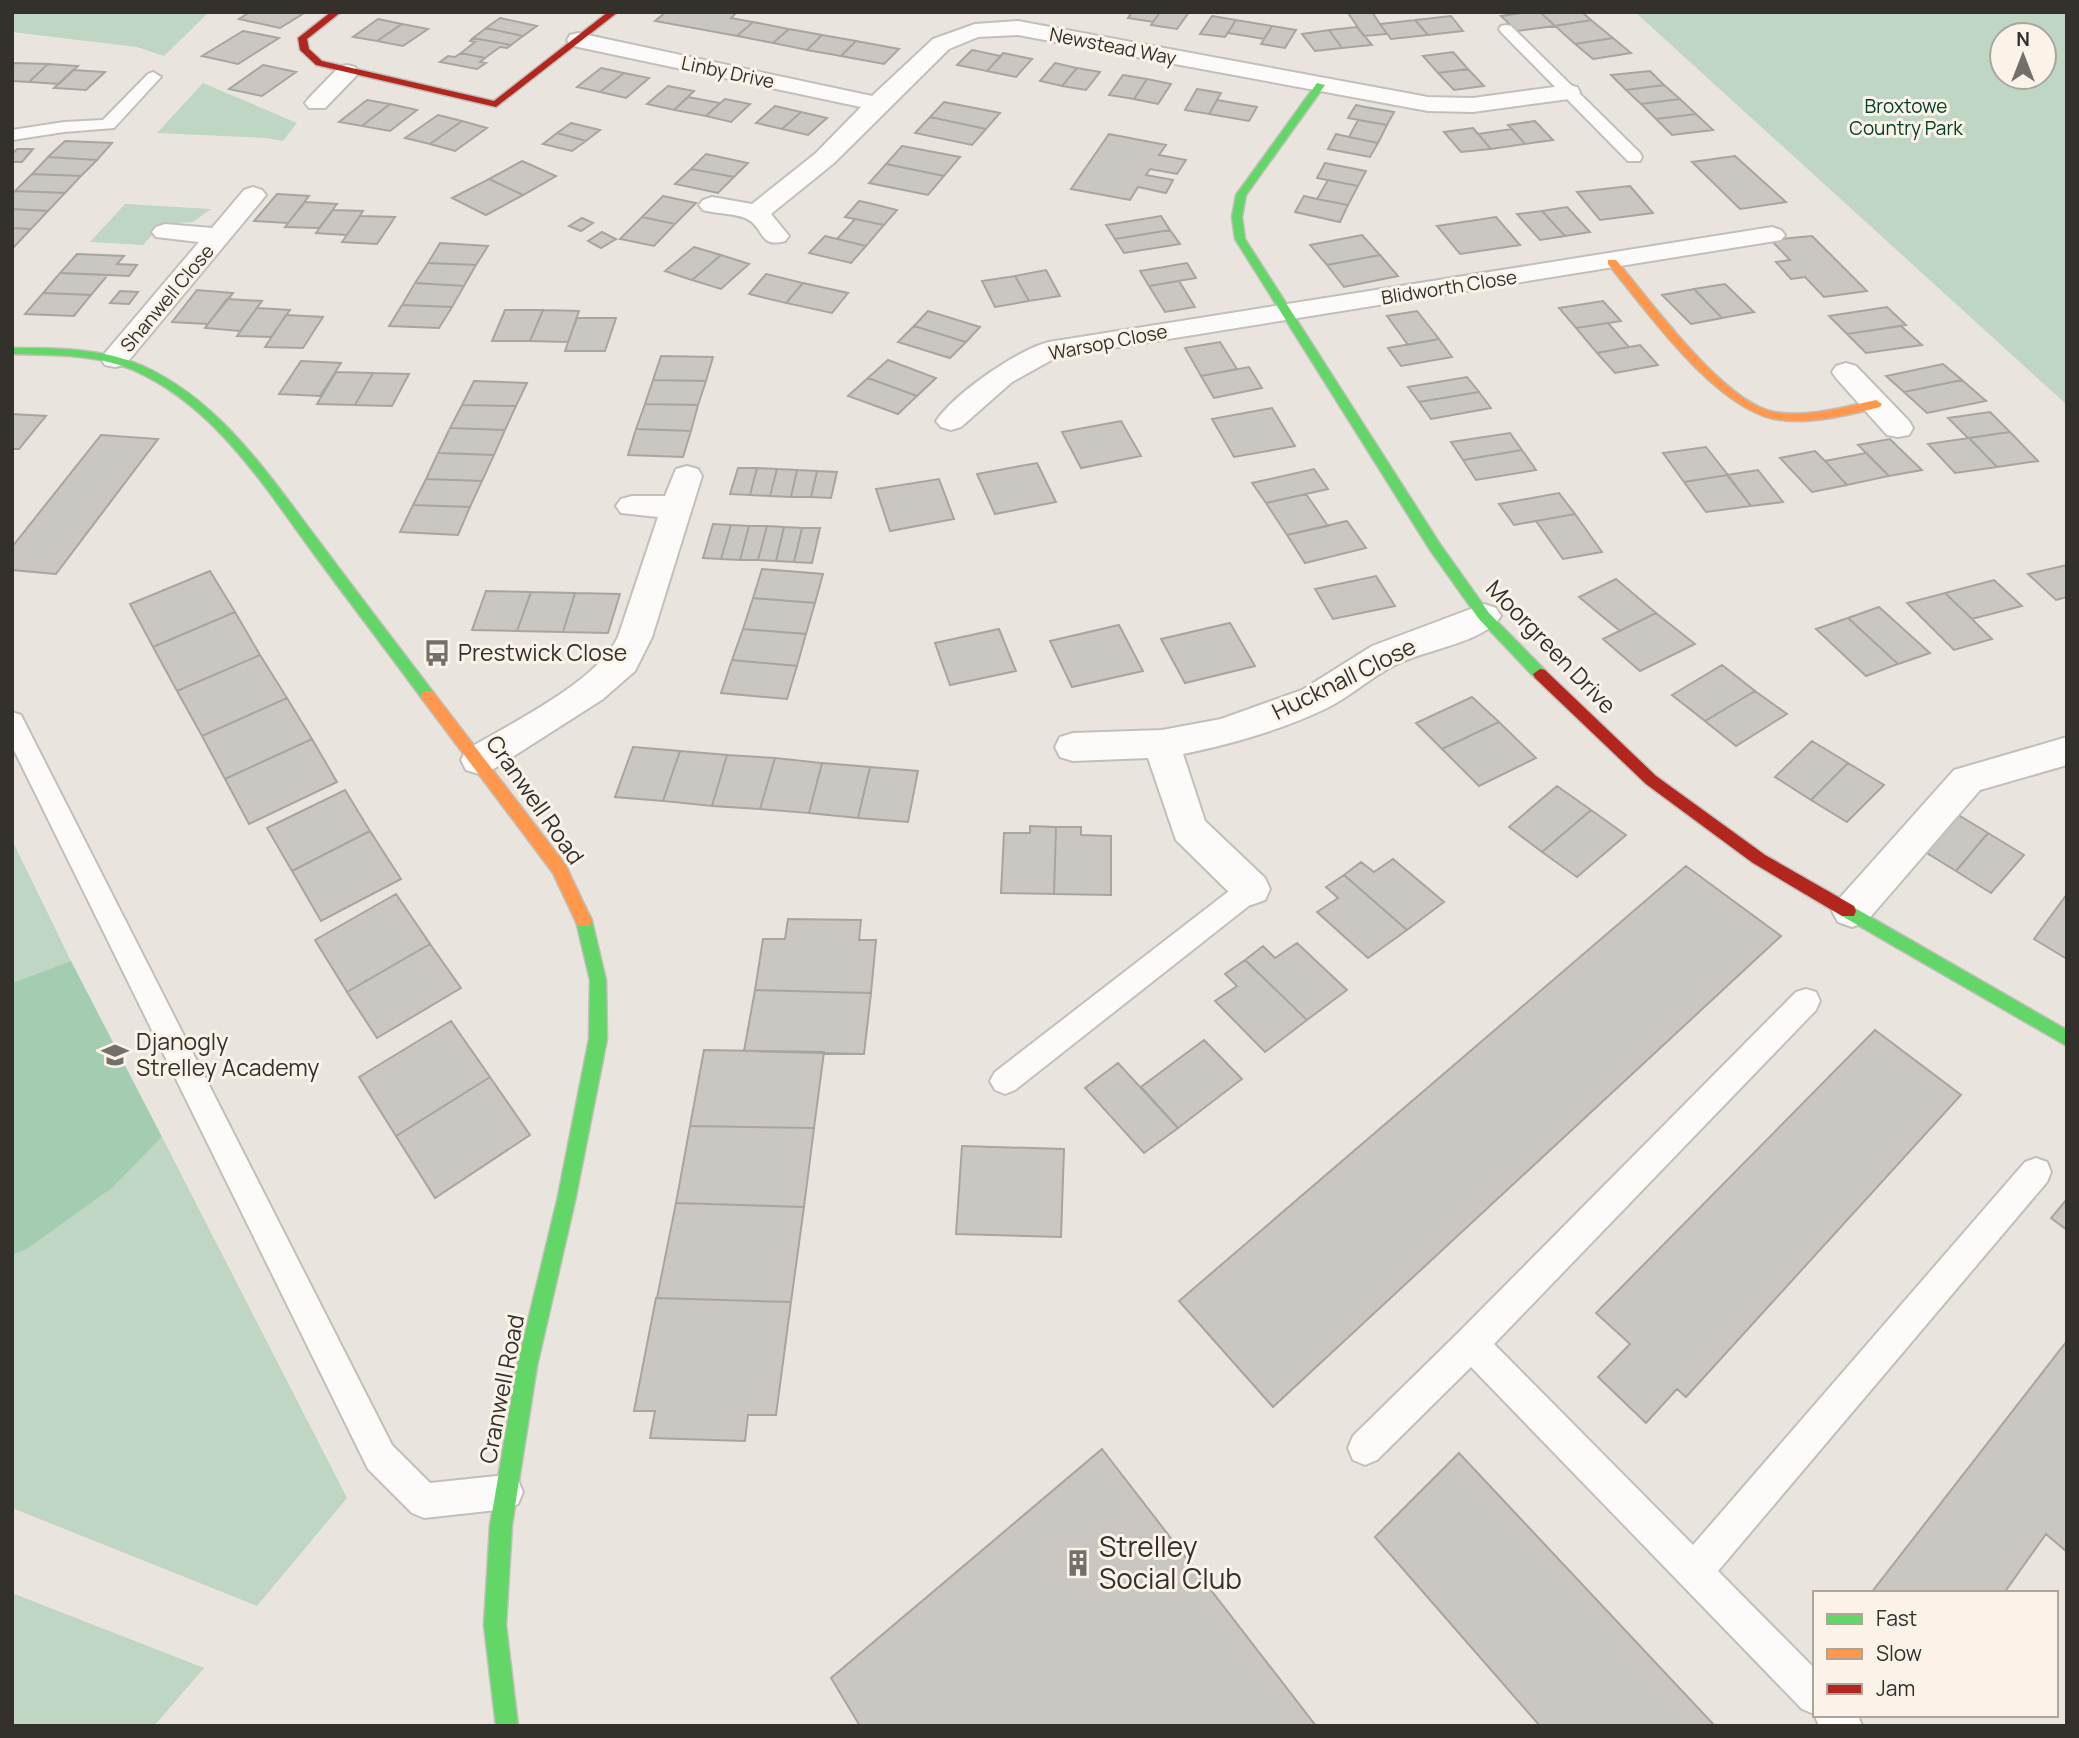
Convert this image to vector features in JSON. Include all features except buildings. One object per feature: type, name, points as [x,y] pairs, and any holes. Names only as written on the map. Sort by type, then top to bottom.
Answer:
[{"type":"street","points":[[337,12],[302,38],[305,50],[318,63],[347,72],[496,104],[614,12]]},
{"type":"street","name":"Newstead Way","points":[[757,214],[825,158],[877,104],[942,44],[959,36],[1000,28],[1018,28],[1320,85],[1413,90],[1473,105],[1569,92]]},
{"type":"street","name":"Linby Drive","points":[[578,40],[877,104]]},
{"type":"street","points":[[317,103],[347,72]]},
{"type":"street","name":"Moorgreen Drive","points":[[1320,85],[1241,195],[1237,217],[1240,239],[1435,547],[1484,616],[1530,665],[1651,779],[1759,859],[1852,911],[2067,1040]]},
{"type":"street","name":"Shanwell Close","points":[[115,359],[253,195]]},
{"type":"street","points":[[712,205],[757,214],[776,236]]},
{"type":"street","name":"Shanwell Close","points":[[165,232],[218,236]]},
{"type":"street","name":"Blidworth Close","points":[[1286,312],[1772,235]]},
{"type":"street","points":[[1612,262],[1707,369],[1741,402],[1761,413],[1789,416],[1827,414],[1876,404]]},
{"type":"street","name":"Warsop Close","points":[[951,421],[1002,376],[1049,350],[1286,312]]},
{"type":"street","name":"Cranwell Road","points":[[12,351],[115,359],[155,375],[194,401],[231,437],[479,760],[559,869],[584,921],[598,980],[598,1039],[566,1201],[527,1366],[501,1525],[495,1625],[507,1726]]},
{"type":"street","points":[[1846,372],[1898,428]]},
{"type":"street","points":[[479,760],[591,690],[623,662],[635,637],[682,491],[632,506]]},
{"type":"street","name":"Hucknall Close","points":[[1073,747],[1162,744],[1225,732],[1314,699],[1384,655],[1484,616]]},
{"type":"street","points":[[1162,744],[1173,788],[1189,829],[1251,890]]},
{"type":"street","points":[[1852,911],[1967,780],[2067,751]]},
{"type":"lane","points":[[1506,29],[1634,157]]},
{"type":"lane","points":[[12,135],[64,127],[108,125],[153,76]]},
{"type":"lane","points":[[12,721],[380,1457],[424,1501],[506,1492]]},
{"type":"lane","points":[[1005,1081],[1251,890]]},
{"type":"lane","points":[[1365,1448],[1471,1344],[1805,1001]]},
{"type":"lane","points":[[1694,1571],[2036,1172]]},
{"type":"lane","points":[[1471,1344],[1813,1694]]},
{"type":"green space","points":[[12,12],[209,12],[164,56],[137,47],[12,32]]},
{"type":"green space","name":"Broxtowe Country Park","points":[[1635,12],[2067,12],[2067,405]]},
{"type":"green space","points":[[203,83],[297,123],[283,141],[157,133]]},
{"type":"green space","points":[[125,204],[211,209],[193,222],[162,224],[143,245],[90,242]]},
{"type":"green space","points":[[12,843],[71,961],[12,983]]},
{"type":"green space","points":[[71,961],[162,1137],[112,1188],[27,1249],[12,1255],[12,983]]},
{"type":"green space","points":[[162,1137],[347,1498],[257,1606],[12,1508],[12,1255],[27,1249],[112,1188]]},
{"type":"green space","points":[[12,1593],[204,1668],[154,1726],[12,1726]]},
{"type":"traffic: fast","points":[[1320,85],[1241,195],[1237,217],[1240,239],[1435,547],[1484,616],[1540,674]]},
{"type":"traffic: fast","points":[[12,351],[76,354],[123,362],[166,383],[191,400],[215,421],[257,468],[428,696]]},
{"type":"traffic: fast","points":[[1848,911],[2067,1039]]},
{"type":"traffic: fast","points":[[507,1726],[495,1625],[501,1525],[527,1366],[566,1201],[598,1039],[598,980],[584,921]]},
{"type":"traffic: slow","points":[[1612,262],[1705,369],[1746,404],[1764,413],[1791,417],[1820,415],[1876,404]]},
{"type":"traffic: slow","points":[[428,696],[559,869],[584,921]]},
{"type":"traffic: jam","points":[[337,12],[302,38],[305,50],[319,63],[496,104],[614,12]]},
{"type":"traffic: jam","points":[[1540,674],[1651,780],[1759,859],[1848,911]]},
{"type":"place","name":"Prestwick Close","points":[[437,653]]},
{"type":"place","name":"Djanogly Strelley Academy","points":[[115,1055]]},
{"type":"place","name":"Strelley Social Club","points":[[1078,1563]]}]
